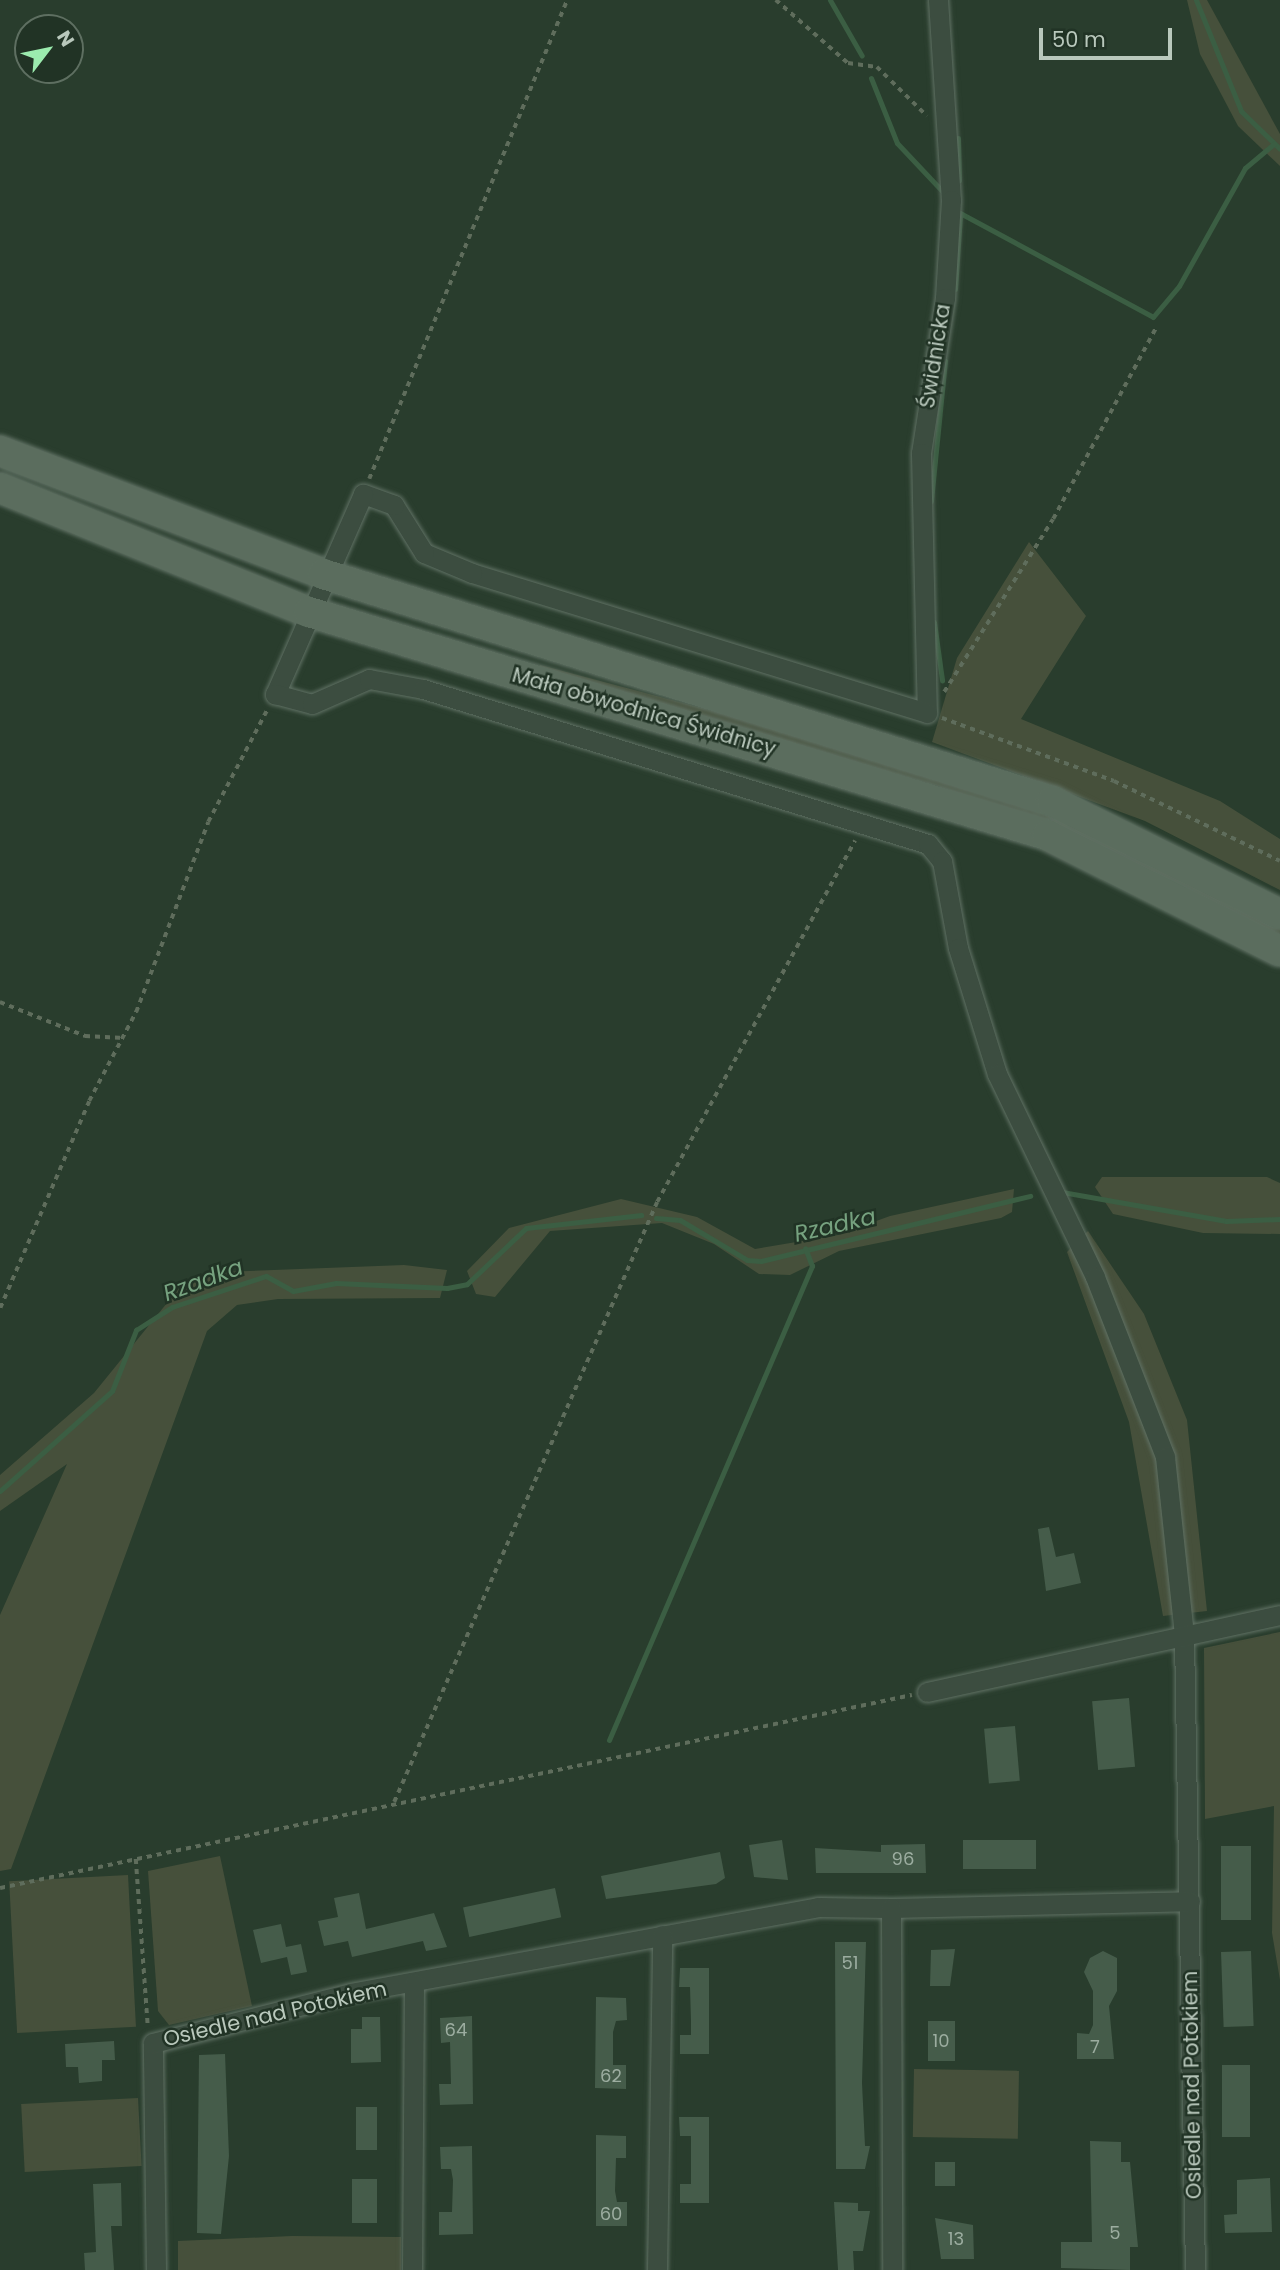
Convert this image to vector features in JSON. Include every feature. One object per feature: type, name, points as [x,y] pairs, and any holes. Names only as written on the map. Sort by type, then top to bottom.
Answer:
[{"type":"main road","name":"Mała obwodnica Świdnicy","points":[[0,451],[323,574],[1052,801],[1280,914]]},
{"type":"main road","name":"Mała obwodnica Świdnicy","points":[[0,488],[309,612],[1046,835],[1280,951]]},
{"type":"street","name":"Świdnicka","points":[[927,713],[919,519],[949,255],[946,135],[938,0]]},
{"type":"street","points":[[275,694],[323,574],[363,494],[394,505],[424,553],[472,573],[927,713]]},
{"type":"street","name":"Osiedle nad Potokiem","points":[[275,694],[312,704],[369,679],[424,689],[928,844],[942,860],[958,948],[997,1074],[1095,1277],[1165,1457],[1184,1636],[1195,2270]]},
{"type":"street","points":[[926,1692],[1280,1615]]},
{"type":"street","name":"Osiedle nad Potokiem","points":[[156,2270],[153,2043],[414,1983],[818,1907],[891,1908],[1190,1901]]},
{"type":"street","points":[[891,1908],[892,2270]]},
{"type":"street","points":[[657,2270],[662,1935]]},
{"type":"street","name":"Osiedle nad Potokiem","points":[[412,2270],[414,1983]]},
{"type":"path","points":[[363,494],[568,0]]},
{"type":"path","points":[[776,0],[848,63],[877,67],[946,135]]},
{"type":"path","points":[[1156,328],[1053,519],[965,667],[927,713],[1114,780],[1280,861]]},
{"type":"path","points":[[0,1308],[89,1101],[124,1038],[208,822],[275,694]]},
{"type":"path","points":[[394,1802],[657,1202],[813,925],[860,822]]},
{"type":"path","points":[[0,1002],[85,1036],[124,1038]]},
{"type":"path","points":[[0,1888],[394,1802],[926,1692]]},
{"type":"path","points":[[136,1859],[153,2043]]},
{"type":"green space","points":[[1187,0],[1207,0],[1280,134],[1280,166],[1238,126],[1200,54]]},
{"type":"green space","points":[[1029,542],[1086,616],[1021,719],[1220,801],[1280,839],[1280,890],[1145,821],[932,742],[957,658]]},
{"type":"green space","points":[[540,665],[811,737],[1018,802],[1280,924],[1280,937],[1033,820],[938,786],[537,671]]},
{"type":"green space","points":[[1102,1177],[1267,1177],[1280,1183],[1280,1234],[1203,1233],[1113,1214],[1095,1187]]},
{"type":"green space","points":[[1014,1189],[1012,1212],[1001,1218],[839,1251],[790,1275],[759,1274],[714,1244],[662,1223],[550,1231],[495,1297],[476,1294],[467,1271],[509,1228],[621,1199],[697,1217],[755,1249],[838,1235],[890,1216]]},
{"type":"green space","points":[[1088,1231],[1144,1314],[1187,1420],[1207,1611],[1163,1616],[1129,1422],[1067,1252]]},
{"type":"green space","points":[[404,1265],[447,1270],[440,1298],[278,1299],[237,1305],[207,1331],[11,1869],[0,1871],[0,1615],[67,1464],[0,1511],[0,1475],[94,1393],[180,1287],[223,1272]]},
{"type":"green space","points":[[1280,1632],[1280,1980],[1272,1933],[1274,1806],[1205,1819],[1204,1648]]},
{"type":"green space","points":[[220,1856],[252,2006],[169,2025],[158,2011],[148,1871]]},
{"type":"green space","points":[[128,1875],[136,2027],[17,2033],[9,1881]]},
{"type":"green space","points":[[914,2069],[1019,2071],[1018,2139],[913,2137]]},
{"type":"green space","points":[[138,2098],[142,2166],[25,2172],[21,2104]]},
{"type":"green space","points":[[292,2236],[401,2237],[401,2270],[178,2270],[178,2241]]},
{"type":"building","points":[[1049,1527],[1056,1557],[1074,1553],[1081,1583],[1046,1591],[1038,1529]]},
{"type":"building","points":[[1129,1698],[1135,1767],[1098,1770],[1092,1701]]},
{"type":"building","points":[[1015,1726],[1020,1781],[989,1783],[984,1729]]},
{"type":"building","points":[[782,1840],[788,1880],[754,1877],[749,1845]]},
{"type":"building","points":[[963,1840],[1036,1840],[1036,1869],[963,1869]]},
{"type":"building","points":[[925,1844],[926,1873],[816,1873],[815,1848],[881,1852],[881,1845]]},
{"type":"building","points":[[1221,1846],[1251,1846],[1251,1920],[1221,1920]]},
{"type":"building","points":[[720,1852],[725,1878],[716,1884],[606,1899],[601,1876]]},
{"type":"building","points":[[555,1888],[561,1917],[469,1937],[463,1908]]},
{"type":"building","points":[[359,1893],[366,1929],[434,1913],[447,1947],[426,1951],[423,1941],[352,1957],[348,1941],[324,1946],[318,1921],[338,1917],[334,1898]]},
{"type":"building","points":[[281,1924],[286,1947],[301,1944],[307,1972],[291,1975],[287,1957],[261,1963],[253,1930]]},
{"type":"building","points":[[835,1942],[866,1942],[862,2083],[865,2146],[870,2146],[865,2169],[836,2169]]},
{"type":"building","points":[[955,1949],[950,1986],[930,1986],[931,1950]]},
{"type":"building","points":[[1103,1951],[1117,1958],[1117,1991],[1109,2006],[1114,2059],[1077,2059],[1077,2033],[1089,2034],[1093,2025],[1093,1991],[1084,1972],[1090,1958]]},
{"type":"building","points":[[1251,1951],[1254,2026],[1224,2027],[1221,1952]]},
{"type":"building","points":[[680,1968],[709,1968],[709,2054],[680,2054],[680,2035],[691,2035],[691,2021],[690,1987],[679,1987]]},
{"type":"building","points":[[596,1997],[626,1998],[627,2020],[616,2021],[613,2032],[613,2065],[626,2065],[626,2089],[595,2088]]},
{"type":"building","points":[[472,2016],[473,2104],[440,2105],[439,2084],[451,2084],[450,2042],[441,2043],[440,2018]]},
{"type":"building","points":[[362,2017],[380,2017],[381,2062],[351,2063],[351,2029],[362,2029]]},
{"type":"building","points":[[928,2021],[955,2021],[955,2061],[928,2061]]},
{"type":"building","points":[[114,2041],[115,2060],[102,2060],[102,2081],[79,2083],[78,2067],[66,2067],[65,2044]]},
{"type":"building","points":[[225,2054],[229,2156],[221,2234],[197,2233],[199,2055]]},
{"type":"building","points":[[1222,2065],[1250,2065],[1250,2137],[1222,2137]]},
{"type":"building","points":[[356,2107],[377,2107],[377,2150],[356,2150]]},
{"type":"building","points":[[679,2117],[709,2117],[709,2203],[680,2203],[680,2184],[691,2184],[691,2136],[680,2136]]},
{"type":"building","points":[[596,2135],[626,2136],[626,2158],[616,2158],[615,2191],[617,2202],[627,2202],[627,2226],[596,2226]]},
{"type":"building","points":[[1090,2141],[1121,2142],[1121,2162],[1130,2162],[1138,2247],[1130,2247],[1130,2270],[1061,2268],[1061,2242],[1092,2242]]},
{"type":"building","points":[[472,2146],[473,2234],[439,2235],[439,2212],[452,2212],[453,2180],[451,2169],[441,2169],[440,2147]]},
{"type":"building","points":[[935,2162],[955,2162],[955,2186],[935,2186]]},
{"type":"building","points":[[1270,2178],[1272,2232],[1225,2233],[1224,2215],[1237,2214],[1237,2180]]},
{"type":"building","points":[[352,2179],[377,2179],[377,2223],[352,2223]]},
{"type":"building","points":[[121,2183],[122,2226],[111,2226],[114,2270],[85,2270],[84,2253],[96,2252],[93,2184]]},
{"type":"building","points":[[834,2202],[858,2203],[858,2211],[870,2211],[863,2251],[853,2251],[854,2270],[838,2270]]},
{"type":"building","points":[[935,2218],[973,2225],[974,2259],[941,2259]]},
{"type":"waterway","points":[[830,0],[862,56]]},
{"type":"waterway","points":[[1196,0],[1241,111],[1280,149]]},
{"type":"waterway","points":[[871,78],[897,143],[945,194]]},
{"type":"waterway","points":[[958,138],[959,180]]},
{"type":"waterway","points":[[960,213],[1153,317],[1179,286],[1245,168],[1274,144]]},
{"type":"waterway","points":[[955,289],[960,215]]},
{"type":"waterway","points":[[931,501],[945,361]]},
{"type":"waterway","points":[[934,622],[942,680]]},
{"type":"waterway","name":"Rzadka","points":[[1062,1192],[1226,1221],[1280,1219]]},
{"type":"waterway","name":"Rzadka","points":[[656,1218],[680,1220],[747,1260],[761,1261],[1030,1196]]},
{"type":"waterway","name":"Rzadka","points":[[0,1491],[112,1391],[136,1330],[172,1307],[266,1276],[293,1291],[336,1283],[447,1288],[467,1284],[526,1228],[641,1215]]},
{"type":"waterway","points":[[609,1740],[812,1266],[805,1248]]}]
